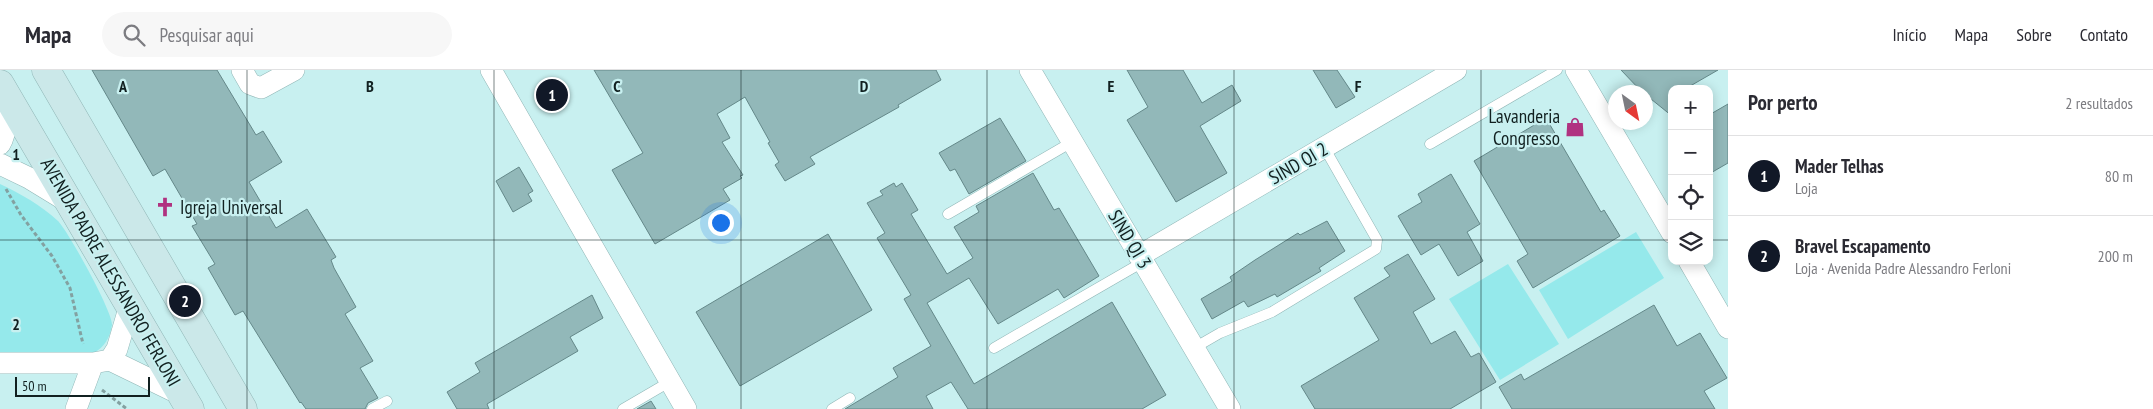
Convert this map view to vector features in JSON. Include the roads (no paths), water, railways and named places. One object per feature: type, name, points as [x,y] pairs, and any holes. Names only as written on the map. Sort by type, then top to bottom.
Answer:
[{"type":"main road","points":[[46,70],[243,409]]},
{"type":"main road","name":"AVENIDA PADRE ALESSANDRO FERLONI","points":[[1,86],[73,205],[186,402]]},
{"type":"street","points":[[242,70],[250,84],[261,88],[294,70]]},
{"type":"street","points":[[491,70],[686,409]]},
{"type":"street","name":"SIND QI 3","points":[[1030,70],[1230,409]]},
{"type":"street","name":"SIND QI 2","points":[[1141,259],[1324,147],[1456,70]]},
{"type":"street","points":[[1576,70],[1668,226]]},
{"type":"street","points":[[0,144],[5,136],[6,118],[1,86]]},
{"type":"street","points":[[0,164],[29,178],[73,205]]},
{"type":"street","points":[[1690,265],[1728,328]]},
{"type":"street","points":[[0,363],[95,356],[117,349],[130,305]]},
{"type":"street","points":[[95,356],[186,402]]},
{"type":"street","points":[[76,409],[95,356]]},
{"type":"lane","points":[[1430,144],[1557,70]]},
{"type":"lane","points":[[948,214],[1072,142]]},
{"type":"lane","points":[[1194,348],[1220,333],[1272,312],[1376,249],[1377,240],[1324,147]]},
{"type":"lane","points":[[994,348],[1141,259]]},
{"type":"lane","points":[[622,409],[670,381]]},
{"type":"lane","points":[[832,409],[850,398]]},
{"type":"lane","points":[[372,409],[387,401]]},
{"type":"place","name":"Mader Telhas","points":[[552,95]]},
{"type":"place","name":"Lavanderia Congresso","points":[[1575,127]]},
{"type":"place","name":"Igreja Universal","points":[[165,207]]},
{"type":"place","name":"Bravel Escapamento","points":[[185,301]]}]
